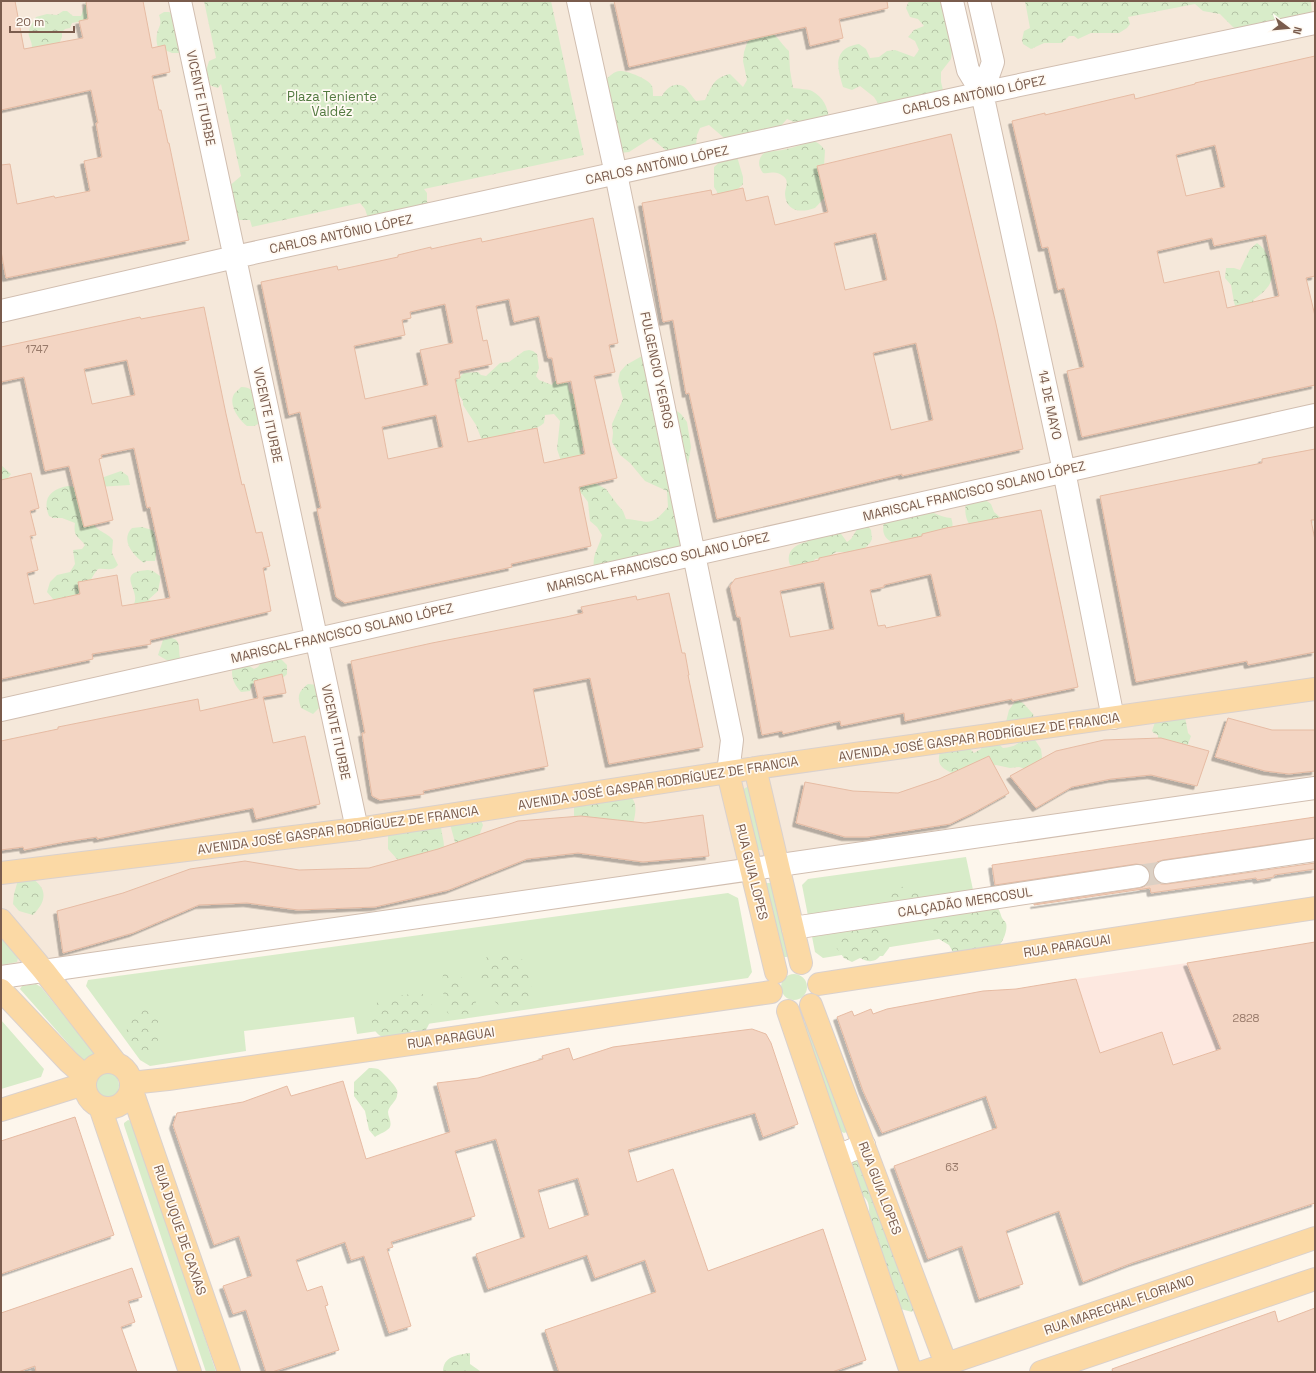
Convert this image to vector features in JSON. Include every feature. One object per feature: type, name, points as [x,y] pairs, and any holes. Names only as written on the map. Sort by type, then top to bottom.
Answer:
[{"type":"main road","name":"AVENIDA JOSÉ GASPAR RODRÍGUEZ DE FRANCIA","points":[[1,873],[357,829],[755,768],[1315,689]]},
{"type":"main road","name":"RUA GUIA LOPES","points":[[755,768],[801,963]]},
{"type":"main road","name":"RUA GUIA LOPES","points":[[728,773],[751,869],[773,982]]},
{"type":"main road","name":"RUA PARAGUAI","points":[[819,984],[1315,908]]},
{"type":"main road","points":[[1,920],[44,971],[115,1062],[126,1070],[131,1086],[124,1102],[111,1108],[100,1107],[91,1102],[87,1097],[85,1080],[88,1072],[95,1065],[105,1062],[115,1062]]},
{"type":"main road","points":[[788,1011],[805,1009],[816,999],[819,992],[817,977],[808,966],[801,963],[787,964],[773,982],[776,1002],[788,1011],[911,1372]]},
{"type":"main road","name":"RUA PARAGUAI","points":[[131,1086],[773,982]]},
{"type":"main road","points":[[1,990],[85,1080]]},
{"type":"main road","name":"RUA GUIA LOPES","points":[[811,1005],[948,1368]]},
{"type":"main road","points":[[1,1110],[85,1080]]},
{"type":"main road","name":"RUA DUQUE DE CAXIAS","points":[[131,1086],[229,1372]]},
{"type":"main road","points":[[100,1107],[190,1372]]},
{"type":"main road","name":"RUA MARECHAL FLORIANO","points":[[923,1372],[948,1368],[1315,1238]]},
{"type":"main road","points":[[1041,1372],[1315,1278]]},
{"type":"street","name":"VICENTE ITURBE","points":[[180,1],[357,829]]},
{"type":"street","name":"FULGENCIO YEGROS","points":[[578,1],[616,174],[732,740],[728,773]]},
{"type":"street","name":"14 DE MAYO","points":[[952,1],[968,70],[982,93],[1064,471],[1113,718]]},
{"type":"street","points":[[979,1],[993,62],[982,93]]},
{"type":"street","name":"CARLOS ANTÔNIO LÓPEZ","points":[[1,311],[235,256],[982,93],[1315,23]]},
{"type":"street","name":"MARISCAL FRANCISCO SOLANO LÓPEZ","points":[[1,710],[1315,416]]},
{"type":"street","name":"FULGENCIO YEGROS","points":[[732,740],[755,768]]},
{"type":"street","points":[[1,977],[1315,788]]},
{"type":"street","points":[[1165,872],[1315,850]]},
{"type":"street","name":"CALÇADÃO MERCOSUL","points":[[793,928],[1138,876]]},
{"type":"street","points":[[838,1156],[864,1145]]},
{"type":"shaded area","points":[[1,1],[1315,1],[1315,780],[1,973]]},
{"type":"shaded area","points":[[1187,963],[1239,1095],[1173,1065],[1162,1032],[1100,1053],[1076,979]]},
{"type":"green space","name":"Plaza Teniente Valdéz","points":[[204,1],[551,1],[584,155],[424,189],[427,193],[427,202],[431,204],[368,218],[365,209],[360,203],[252,227],[250,220],[239,220],[231,215],[228,187],[241,176],[221,84],[218,88],[209,85],[206,71],[209,61],[216,58]]},
{"type":"green space","points":[[909,1],[939,1],[945,6],[952,50],[951,59],[941,72],[943,90],[879,105],[874,97],[860,86],[852,90],[843,87],[838,66],[840,54],[850,46],[859,44],[866,49],[870,58],[879,57],[887,51],[895,50],[914,57],[919,50],[915,41],[908,37],[914,30],[924,26],[918,19],[910,17],[906,8]]},
{"type":"green space","points":[[1025,1],[1311,1],[1312,14],[1248,35],[1233,27],[1220,14],[1203,11],[1195,4],[1128,17],[1130,24],[1119,33],[1091,33],[1078,39],[1074,36],[1069,36],[1062,43],[1044,43],[1031,49],[1023,44],[1022,40],[1024,31],[1030,28]]},
{"type":"green space","points":[[86,2],[98,18],[72,23],[70,28],[65,29],[62,32],[62,37],[59,44],[32,49],[29,31],[36,17],[47,14],[57,15],[63,11],[67,11],[73,16],[81,16]]},
{"type":"green space","points":[[164,12],[169,12],[177,16],[184,53],[172,53],[158,47],[157,33],[160,24],[159,15]]},
{"type":"green space","points":[[771,32],[789,51],[793,88],[810,90],[816,93],[826,106],[829,119],[804,126],[787,119],[769,139],[729,142],[709,125],[700,128],[697,135],[696,145],[689,153],[673,156],[651,138],[629,152],[620,153],[604,81],[612,74],[618,71],[624,71],[643,78],[652,86],[653,96],[662,96],[670,87],[679,85],[685,87],[696,101],[705,100],[716,80],[724,76],[730,74],[743,87],[747,80],[743,61],[747,43],[753,36]]},
{"type":"green space","points":[[810,141],[818,143],[825,150],[824,167],[828,194],[815,208],[800,211],[791,208],[786,200],[785,194],[787,182],[785,178],[778,173],[763,173],[759,162],[765,152],[788,149]]},
{"type":"green space","points":[[736,153],[743,177],[743,184],[735,192],[719,195],[714,187],[714,167],[721,161]]},
{"type":"green space","points":[[1257,243],[1264,249],[1267,255],[1271,267],[1272,279],[1267,288],[1253,300],[1257,308],[1237,311],[1231,285],[1225,278],[1226,268],[1240,270],[1250,249]]},
{"type":"green space","points":[[529,350],[537,354],[539,368],[536,376],[539,380],[552,385],[557,380],[564,380],[568,384],[569,391],[573,394],[590,399],[585,441],[581,449],[582,453],[586,455],[591,481],[606,489],[623,511],[626,519],[645,522],[653,521],[668,507],[667,491],[645,481],[630,463],[620,455],[612,442],[612,424],[623,399],[618,381],[620,372],[626,365],[642,356],[659,360],[670,374],[674,409],[681,414],[687,422],[691,447],[688,465],[690,482],[682,551],[664,549],[659,556],[594,571],[595,556],[602,535],[597,527],[590,521],[588,502],[582,494],[567,486],[563,478],[557,449],[560,421],[554,414],[545,415],[544,423],[541,426],[531,430],[516,430],[508,441],[496,436],[484,441],[481,438],[476,425],[455,389],[457,379],[464,373],[478,372],[481,375],[486,376],[500,363],[509,362],[524,351]]},
{"type":"green space","points":[[241,387],[251,390],[255,394],[259,404],[261,421],[254,426],[247,426],[235,412],[233,407],[232,403],[234,394]]},
{"type":"green space","points":[[1,465],[11,474],[1,487]]},
{"type":"green space","points":[[121,471],[128,476],[130,485],[97,487],[95,478],[104,477]]},
{"type":"green space","points":[[68,486],[76,487],[90,520],[98,529],[113,540],[112,553],[118,565],[111,569],[98,569],[83,590],[71,597],[57,601],[47,592],[50,582],[57,575],[70,572],[75,564],[73,550],[82,549],[85,545],[75,534],[75,523],[62,518],[53,518],[49,516],[47,510],[47,500],[52,492]]},
{"type":"green space","points":[[984,499],[991,504],[994,512],[1001,518],[972,527],[966,518],[966,500]]},
{"type":"green space","points":[[921,508],[951,518],[951,530],[895,544],[888,540],[883,532],[884,521]]},
{"type":"green space","points":[[859,526],[868,526],[871,530],[872,539],[864,549],[849,552],[836,552],[828,557],[815,559],[810,567],[790,565],[789,556],[792,549],[807,542],[809,538],[839,531],[847,542],[851,539]]},
{"type":"green space","points":[[142,527],[152,530],[153,532],[156,545],[155,561],[146,561],[144,563],[132,552],[129,547],[127,537],[132,528]]},
{"type":"green space","points":[[138,571],[153,571],[160,576],[158,591],[148,600],[154,601],[134,604],[135,599],[130,578],[132,574]]},
{"type":"green space","points":[[172,638],[179,644],[181,660],[167,665],[168,661],[158,655],[163,640]]},
{"type":"green space","points":[[280,658],[287,665],[287,674],[283,677],[275,680],[253,683],[250,691],[241,692],[236,686],[232,676],[233,666],[246,664],[254,669],[258,667],[263,660]]},
{"type":"green space","points":[[308,684],[318,685],[323,704],[313,714],[301,708],[299,700],[300,692]]},
{"type":"green space","points":[[1018,701],[1023,703],[1033,714],[1033,737],[1041,749],[1041,766],[1033,771],[1019,767],[1010,768],[996,765],[987,766],[960,777],[942,767],[939,760],[941,749],[967,746],[974,753],[981,749],[981,740],[986,733],[1003,748],[1012,747],[1017,744],[1021,738],[1006,722],[1009,710],[1014,703]]},
{"type":"green space","points":[[1185,717],[1188,733],[1191,736],[1187,747],[1158,740],[1158,735],[1152,731],[1156,719]]},
{"type":"green space","points":[[607,779],[630,795],[633,799],[635,811],[633,824],[576,820],[574,816],[574,806]]},
{"type":"green space","points":[[747,787],[752,790],[764,849],[762,850],[756,850],[742,790]]},
{"type":"green space","points":[[480,818],[483,825],[479,836],[456,846],[450,824]]},
{"type":"green space","points":[[441,825],[444,847],[405,865],[388,849],[388,834]]},
{"type":"green space","points":[[966,857],[982,932],[823,958],[815,952],[802,885],[808,879]]},
{"type":"green space","points":[[33,879],[38,883],[44,897],[40,906],[33,915],[19,911],[13,904],[18,880]]},
{"type":"green space","points":[[766,883],[771,883],[789,953],[787,957],[782,957],[765,885]]},
{"type":"green space","points":[[895,886],[911,890],[919,894],[924,900],[886,903]]},
{"type":"green space","points":[[728,893],[738,898],[752,972],[748,978],[357,1034],[354,1017],[244,1031],[246,1051],[150,1066],[140,1060],[86,986],[88,980]]},
{"type":"green space","points":[[996,906],[1006,923],[1005,936],[998,947],[954,954],[949,945],[934,936],[936,922],[941,918],[948,915],[980,911]]},
{"type":"green space","points":[[888,922],[889,927],[885,935],[890,943],[889,948],[883,956],[880,956],[876,960],[868,961],[860,958],[852,962],[844,958],[835,946],[835,931]]},
{"type":"green space","points":[[1,937],[18,958],[17,962],[1,965]]},
{"type":"green space","points":[[499,951],[519,956],[531,972],[530,994],[524,1004],[516,1008],[505,1008],[497,1004],[494,1000],[492,991],[480,984],[481,968],[485,959],[493,953]]},
{"type":"green space","points":[[446,971],[461,975],[463,984],[474,993],[476,1002],[475,1006],[467,1018],[458,1019],[450,1016],[447,1012],[442,989],[443,974]]},
{"type":"green space","points":[[794,974],[803,978],[807,987],[803,996],[794,1000],[785,996],[781,987],[785,978]]},
{"type":"green space","points":[[36,984],[41,987],[93,1052],[93,1055],[84,1060],[81,1058],[20,989],[22,986]]},
{"type":"green space","points":[[415,992],[428,998],[433,1010],[431,1020],[425,1032],[412,1030],[405,1036],[393,1039],[385,1038],[379,1035],[372,1024],[371,1017],[372,1010],[376,1004],[387,996],[406,995]]},
{"type":"green space","points":[[136,1009],[146,1009],[158,1016],[157,1035],[160,1046],[155,1054],[141,1054],[133,1049],[127,1041],[126,1018]]},
{"type":"green space","points":[[1,1020],[44,1069],[41,1077],[1,1089]]},
{"type":"green space","points":[[806,1022],[847,1132],[844,1133],[840,1131],[803,1023]]},
{"type":"green space","points":[[369,1068],[376,1068],[380,1070],[392,1082],[397,1091],[397,1096],[388,1112],[391,1123],[390,1127],[375,1137],[369,1130],[365,1111],[354,1096],[354,1082]]},
{"type":"green space","points":[[106,1072],[115,1076],[119,1085],[115,1094],[106,1098],[97,1094],[93,1085],[97,1076]]},
{"type":"green space","points":[[128,1120],[134,1122],[216,1372],[206,1372],[124,1125],[124,1123]]},
{"type":"green space","points":[[847,1151],[857,1151],[914,1308],[912,1312],[897,1308],[869,1221],[867,1200],[865,1197],[850,1189]]},
{"type":"green space","points":[[470,1353],[470,1364],[480,1372],[443,1372],[445,1363],[448,1359]]},
{"type":"building","points":[[1,1],[15,1],[24,49],[83,38],[79,21],[88,19],[86,1],[143,1],[152,48],[165,45],[170,72],[152,76],[159,110],[161,110],[169,143],[189,240],[6,278],[1,251],[1,165],[10,164],[17,204],[54,196],[55,198],[90,191],[84,161],[102,157],[96,123],[98,123],[91,90],[1,110]]},
{"type":"building","points":[[614,1],[887,1],[888,8],[839,19],[843,38],[810,46],[806,27],[629,67]]},
{"type":"building","points":[[1315,56],[1315,276],[1306,278],[1315,316],[1315,385],[1082,437],[1067,371],[1084,367],[1064,288],[1058,290],[1048,247],[1042,248],[1012,121],[1045,113],[1045,115],[1134,94],[1135,99],[1195,83]],"holes":[[[1215,145],[1225,187],[1186,196],[1176,155]],[[1266,235],[1279,296],[1227,308],[1219,271],[1164,283],[1157,251],[1212,238],[1214,246]]]},
{"type":"building","points":[[951,134],[996,324],[1023,449],[902,476],[902,474],[717,519],[689,393],[686,394],[673,320],[663,322],[642,203],[711,190],[712,195],[743,188],[746,201],[768,196],[775,225],[828,212],[817,166]],"holes":[[[876,233],[887,280],[845,290],[834,243]],[[916,343],[933,420],[891,430],[873,353]]]},
{"type":"building","points":[[593,218],[618,343],[609,345],[615,372],[594,376],[617,478],[579,487],[591,546],[511,564],[512,567],[345,603],[336,597],[317,509],[321,508],[300,412],[289,415],[261,282],[337,266],[338,270],[398,257],[398,255],[431,247],[431,249],[481,238],[482,242]],"holes":[[[509,299],[514,322],[539,316],[548,358],[552,358],[557,384],[571,381],[585,454],[544,463],[537,428],[468,442],[455,379],[460,378],[459,371],[492,364],[487,340],[483,341],[476,306]],[[445,304],[453,343],[420,350],[428,385],[365,399],[354,346],[405,335],[402,320],[411,318],[410,312]],[[436,415],[443,447],[388,459],[382,427]]]},
{"type":"building","points":[[204,307],[242,485],[244,484],[256,533],[262,532],[270,566],[263,568],[271,611],[150,640],[151,644],[92,654],[93,659],[1,679],[1,480],[31,473],[39,508],[30,511],[36,535],[30,536],[38,570],[27,573],[34,604],[80,594],[78,582],[117,575],[122,606],[170,598],[150,507],[147,508],[134,448],[101,455],[102,458],[99,459],[113,520],[84,527],[69,466],[45,471],[24,377],[1,382],[1,347],[140,317],[141,319]],"holes":[[[127,360],[135,395],[92,404],[84,369]]]},
{"type":"building","points":[[1315,449],[1315,520],[1311,520],[1315,540],[1315,652],[1248,665],[1247,661],[1136,682],[1100,496],[1262,463],[1262,459]]},
{"type":"building","points":[[1041,510],[1078,687],[905,721],[904,713],[841,726],[840,721],[783,734],[782,731],[762,735],[740,617],[737,617],[730,586],[735,579],[819,560],[819,558],[922,536],[922,534]],"holes":[[[931,574],[941,616],[886,628],[885,625],[878,626],[870,590],[884,587],[884,585]],[[824,582],[834,629],[790,637],[780,591]]]},
{"type":"building","points":[[669,593],[682,653],[685,653],[703,747],[609,764],[590,678],[533,689],[548,766],[423,791],[424,794],[380,800],[372,796],[362,733],[365,733],[351,661],[432,643],[583,613],[581,607],[636,596],[637,600]]},
{"type":"building","points":[[282,674],[286,693],[263,697],[273,743],[305,736],[320,804],[256,819],[253,808],[97,839],[97,837],[24,850],[23,847],[1,850],[1,741],[58,729],[58,727],[198,699],[200,711],[258,698],[254,681]]},
{"type":"building","points":[[1228,718],[1272,730],[1315,730],[1315,771],[1289,774],[1265,771],[1215,757]]},
{"type":"building","points":[[1161,738],[1209,751],[1197,786],[1151,775],[1111,779],[1072,787],[1036,808],[1010,776],[1056,751],[1104,740]]},
{"type":"building","points":[[989,756],[1009,793],[950,824],[867,837],[845,837],[796,823],[805,782],[853,791],[898,793],[939,779]]},
{"type":"building","points":[[703,815],[709,856],[643,862],[578,853],[527,859],[449,890],[375,907],[298,910],[247,903],[199,905],[133,933],[63,953],[57,911],[123,893],[190,869],[245,861],[299,870],[369,868],[438,849],[518,821],[581,816],[645,823]]},
{"type":"building","points":[[1315,817],[1315,838],[1163,860],[1157,862],[1153,873],[1155,880],[1161,884],[1167,884],[1315,863],[1315,869],[1274,875],[1274,877],[1257,880],[1256,878],[1151,893],[1150,888],[1034,905],[1140,888],[1145,886],[1149,881],[1150,874],[1147,868],[1143,865],[1136,864],[995,885],[992,865]]},
{"type":"building","points":[[1315,942],[1315,1203],[1132,1263],[1083,1282],[1059,1211],[1006,1231],[1023,1284],[979,1299],[962,1246],[928,1259],[894,1166],[997,1128],[986,1096],[882,1133],[863,1091],[837,1017],[852,1011],[854,1016],[871,1009],[873,1014],[887,1009],[983,991],[1016,989],[1076,979],[1100,1053],[1162,1032],[1173,1065],[1221,1049],[1187,963]]},
{"type":"building","points":[[752,1029],[766,1034],[771,1043],[798,1124],[763,1137],[755,1113],[628,1150],[637,1182],[673,1169],[708,1271],[823,1229],[866,1360],[832,1372],[559,1372],[545,1330],[656,1292],[645,1260],[595,1278],[587,1255],[488,1289],[476,1254],[525,1237],[496,1139],[455,1151],[475,1216],[391,1242],[393,1247],[387,1249],[411,1326],[389,1333],[364,1256],[351,1260],[345,1242],[296,1260],[307,1291],[322,1286],[328,1305],[325,1306],[339,1350],[272,1372],[266,1372],[246,1310],[233,1314],[223,1286],[252,1276],[239,1236],[214,1245],[173,1125],[177,1113],[243,1102],[287,1086],[291,1096],[343,1081],[366,1159],[450,1132],[437,1083],[478,1078],[543,1059],[542,1056],[569,1048],[573,1060],[613,1047]],"holes":[[[578,1178],[589,1215],[549,1229],[538,1190]]]},
{"type":"building","points":[[75,1117],[114,1235],[1,1274],[1,1141]]},
{"type":"building","points":[[132,1268],[142,1297],[128,1301],[135,1322],[121,1327],[137,1372],[36,1372],[35,1366],[18,1372],[1,1372],[1,1313]]},
{"type":"building","points":[[1315,1308],[1315,1372],[1113,1372],[1112,1369],[1275,1311],[1278,1322]]},
{"type":"tunnel","points":[[1138,876],[1165,872]]}]
